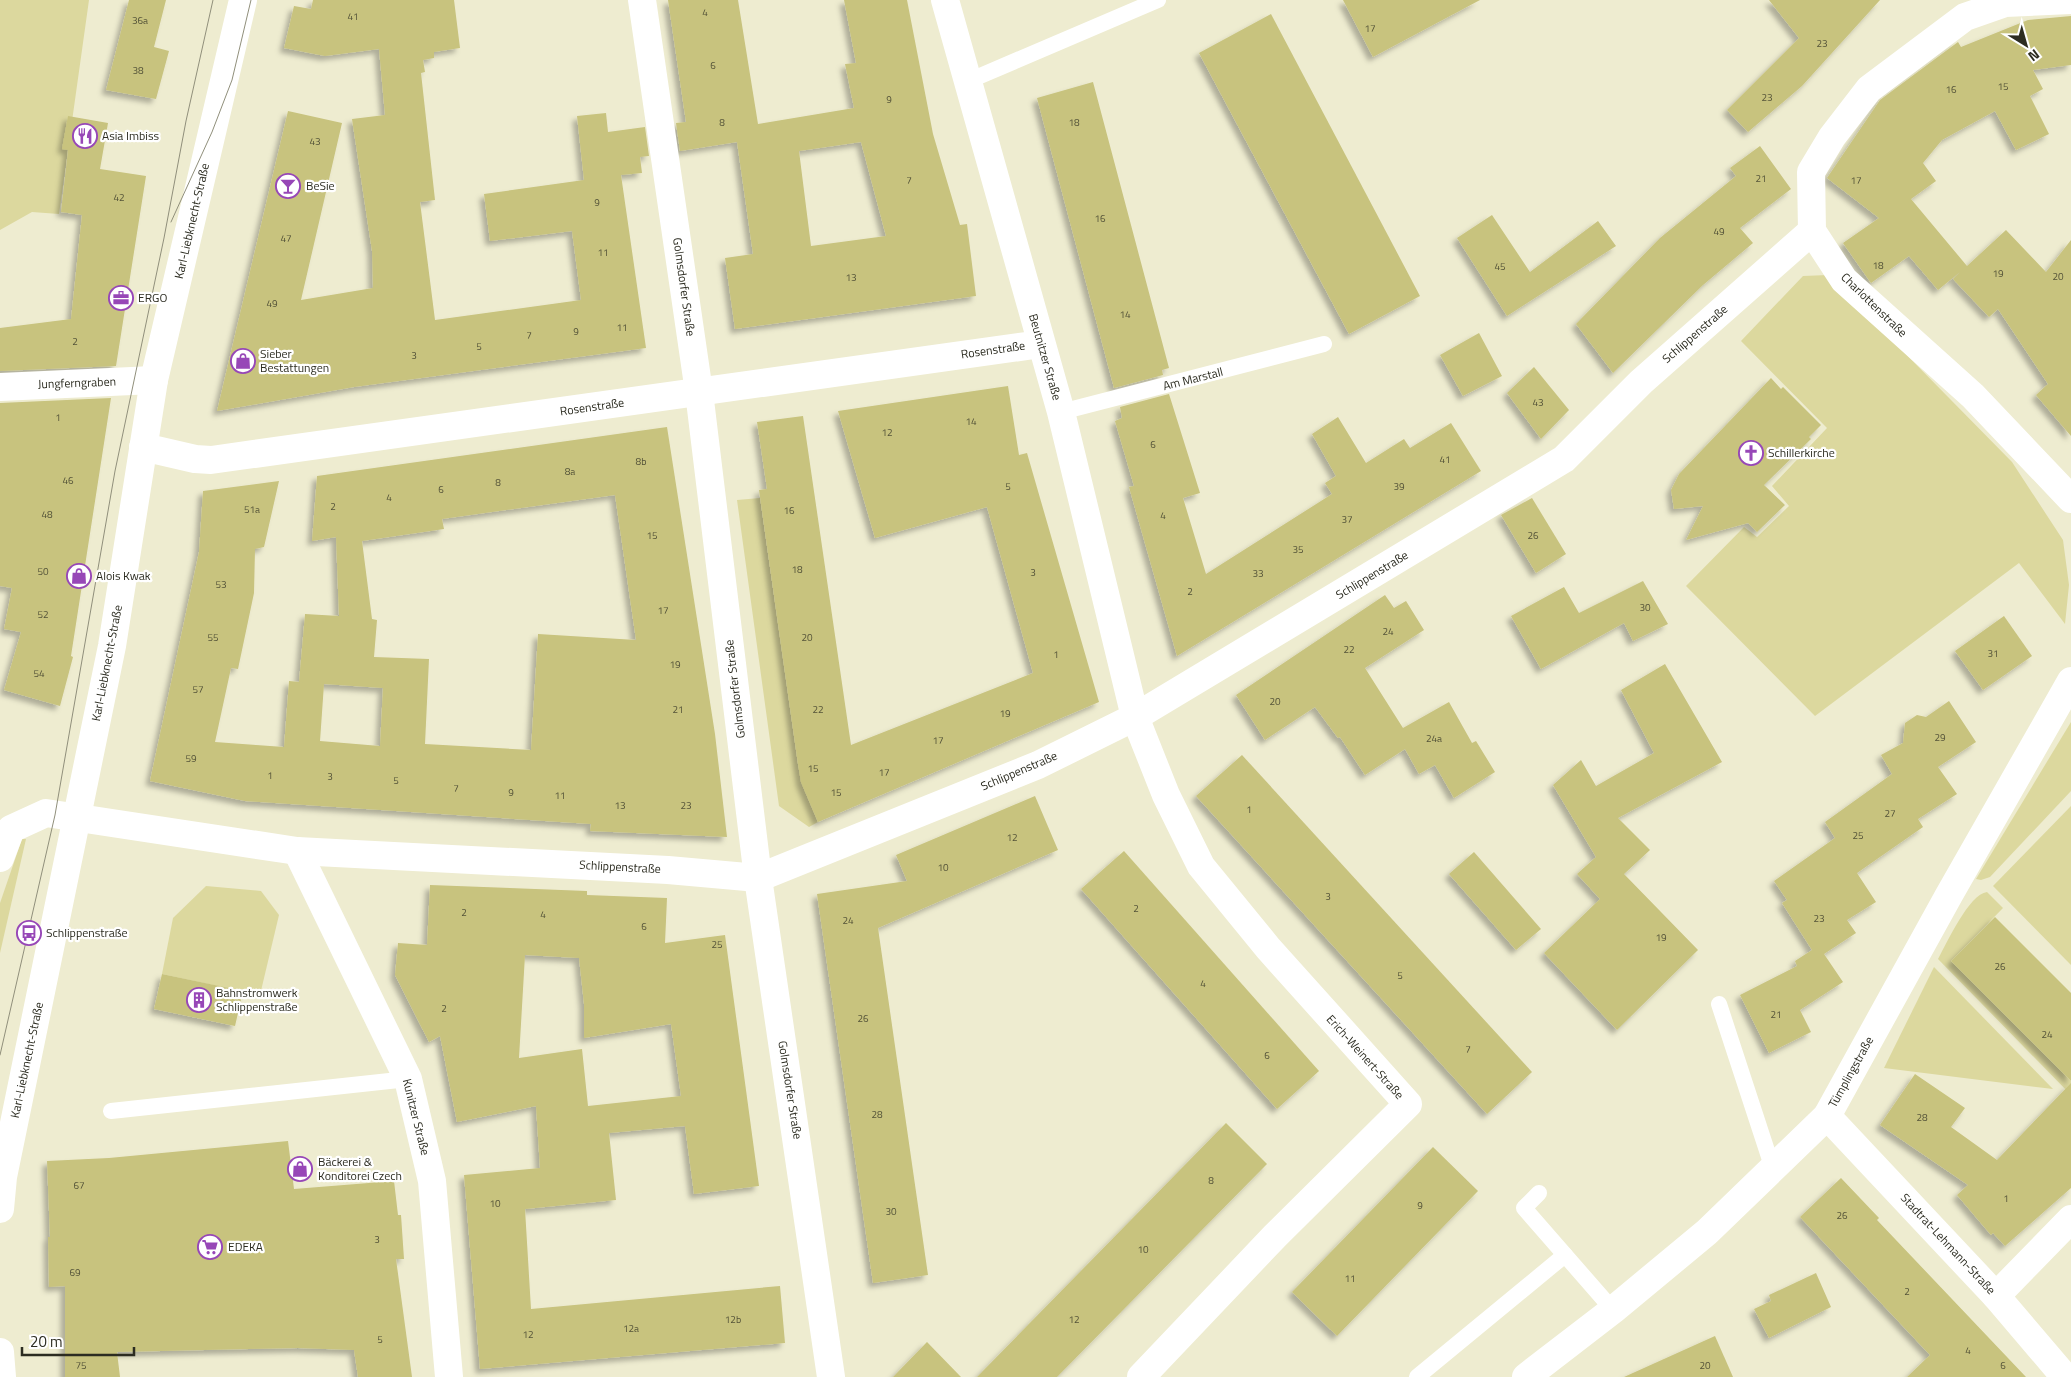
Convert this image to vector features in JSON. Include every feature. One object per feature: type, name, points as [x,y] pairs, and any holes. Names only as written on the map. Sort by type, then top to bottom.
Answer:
[{"type":"street","name":"Karl-Liebknecht-Straße","points":[[0,1209],[1,1178],[112,646],[154,380],[243,0]]},
{"type":"street","name":"Golmsdorfer Straße","points":[[642,0],[698,392],[758,878],[831,1377]]},
{"type":"street","name":"Beutnitzer Straße","points":[[945,0],[966,82],[1062,412],[1135,717]]},
{"type":"street","points":[[1812,231],[1810,172],[1832,137],[1869,89],[1965,17],[2005,1],[2071,0]]},
{"type":"street","name":"Charlottenstraße","points":[[1812,231],[1844,280],[1973,396],[2071,500]]},
{"type":"street","name":"Schlippenstraße","points":[[0,858],[11,829],[46,814],[297,851],[668,870],[758,878],[1038,765],[1135,717],[1564,459],[1641,382],[1812,231]]},
{"type":"street","name":"Rosenstraße","points":[[143,448],[195,459],[211,460],[1041,344]]},
{"type":"street","name":"Jungferngraben","points":[[0,387],[154,380]]},
{"type":"street","name":"Tümplingstraße","points":[[1526,1377],[1613,1310],[1706,1232],[1827,1116],[1949,895],[2071,681]]},
{"type":"street","name":"Erich-Weinert-Straße","points":[[1135,717],[1166,795],[1201,866],[1268,948],[1408,1104],[1275,1236],[1141,1377]]},
{"type":"street","name":"Kunitzer Straße","points":[[297,851],[408,1079],[432,1182],[449,1377]]},
{"type":"street","name":"Stadtrat-Lehmann-Straße","points":[[1827,1116],[1996,1296],[2065,1377]]},
{"type":"street","points":[[1996,1296],[2071,1219]]},
{"type":"street","points":[[0,1352],[2,1377]]},
{"type":"lane","points":[[966,82],[1156,1]]},
{"type":"lane","name":"Am Marstall","points":[[1062,412],[1324,344]]},
{"type":"lane","points":[[1719,1004],[1772,1169]]},
{"type":"lane","points":[[111,1111],[408,1079]]},
{"type":"lane","points":[[1539,1193],[1524,1208],[1613,1310]]},
{"type":"lane","points":[[1417,1377],[1565,1255]]},
{"type":"shaded area","points":[[0,0],[89,0],[59,214],[32,212],[0,230]]},
{"type":"shaded area","points":[[1828,275],[2012,462],[2063,540],[2069,585],[2065,624],[2019,563],[1815,716],[1686,586],[1744,527],[1757,537],[1789,506],[1772,486],[1827,428],[1741,341],[1803,276]]},
{"type":"shaded area","points":[[760,498],[798,764],[802,783],[818,822],[809,827],[779,806],[737,500]]},
{"type":"shaded area","points":[[2071,722],[2071,791],[1990,877],[1981,880],[1976,879]]},
{"type":"shaded area","points":[[2071,806],[2071,965],[1993,886]]},
{"type":"shaded area","points":[[22,839],[26,839],[0,953],[0,903]]},
{"type":"shaded area","points":[[206,886],[261,891],[279,915],[260,995],[162,974],[173,918]]},
{"type":"shaded area","points":[[1987,892],[2003,908],[1951,961],[2071,1081],[2071,1095],[1938,959],[1966,910],[1980,895]]},
{"type":"shaded area","points":[[1934,967],[2053,1089],[1884,1068]]},
{"type":"building","points":[[129,0],[166,0],[154,47],[169,51],[156,99],[106,90]]},
{"type":"building","points":[[313,0],[454,0],[460,48],[434,52],[434,58],[423,60],[425,72],[421,73],[435,200],[420,202],[435,320],[581,300],[572,231],[490,241],[484,194],[584,180],[577,116],[606,113],[608,132],[645,127],[649,156],[640,157],[642,173],[621,175],[646,348],[354,387],[217,411],[288,111],[342,123],[301,300],[373,288],[372,251],[352,119],[385,115],[379,49],[325,56],[284,48],[294,6],[311,9]]},
{"type":"building","points":[[668,0],[738,0],[758,124],[854,108],[845,64],[856,63],[844,0],[907,0],[933,134],[960,225],[967,224],[976,296],[735,329],[725,258],[753,254],[737,142],[680,151],[676,123],[686,122]],"holes":[[[861,142],[886,236],[811,246],[799,151]]]},
{"type":"building","points":[[1343,0],[1480,0],[1373,57]]},
{"type":"building","points":[[1769,0],[1880,0],[1802,86],[1748,132],[1727,110],[1799,38]]},
{"type":"building","points":[[1271,14],[1420,296],[1349,334],[1199,53]]},
{"type":"building","points":[[2071,16],[2071,65],[2033,70],[2043,89],[2030,96],[2049,134],[2016,150],[1995,111],[1942,140],[1923,163],[1936,181],[1911,199],[1967,266],[2006,230],[2046,272],[2071,240],[2071,436],[2036,395],[2048,384],[1998,309],[1989,317],[1953,279],[1960,272],[1938,290],[1909,256],[1871,283],[1843,243],[1879,218],[1827,178],[1880,100],[1958,42],[1961,47],[2028,20]]},
{"type":"building","points":[[1093,82],[1169,368],[1162,370],[1163,375],[1114,388],[1037,98]]},
{"type":"building","points":[[68,116],[108,123],[100,169],[146,176],[116,366],[0,371],[0,328],[71,319],[82,215],[61,212],[68,150],[62,149]]},
{"type":"building","points":[[1760,146],[1791,189],[1740,228],[1753,243],[1703,285],[1613,373],[1576,324],[1660,238],[1736,176],[1730,168]]},
{"type":"building","points":[[1492,215],[1530,272],[1598,221],[1616,246],[1507,316],[1457,238]]},
{"type":"building","points":[[1479,333],[1502,376],[1463,396],[1440,355]]},
{"type":"building","points":[[1534,367],[1569,410],[1541,439],[1507,393]]},
{"type":"building","name":"Schillerkirche","points":[[1771,378],[1781,389],[1783,387],[1821,425],[1809,437],[1811,439],[1764,485],[1785,505],[1757,532],[1748,523],[1686,540],[1703,506],[1674,509],[1671,490],[1679,474]]},
{"type":"building","points":[[1008,386],[1019,455],[1027,453],[1099,702],[818,822],[801,782],[798,764],[759,490],[767,489],[757,422],[803,416],[851,745],[1033,673],[987,507],[875,538],[838,411]]},
{"type":"building","points":[[1169,394],[1200,493],[1183,498],[1206,574],[1332,494],[1325,483],[1336,476],[1312,434],[1338,417],[1366,463],[1404,439],[1410,448],[1451,423],[1481,471],[1177,656],[1129,487],[1134,486],[1115,421],[1122,418],[1120,407]]},
{"type":"building","points":[[111,398],[71,656],[73,657],[60,706],[4,690],[21,632],[4,629],[12,588],[0,586],[0,403]]},
{"type":"building","points":[[667,427],[715,734],[727,837],[590,831],[591,824],[245,801],[150,781],[199,552],[203,491],[279,481],[264,547],[255,549],[254,593],[238,669],[231,668],[215,742],[284,747],[289,681],[299,682],[305,614],[339,616],[336,537],[312,541],[317,476]],"holes":[[[615,495],[636,640],[538,634],[531,750],[425,744],[429,659],[374,657],[377,620],[372,619],[362,541],[444,529],[442,519]],[[324,684],[383,688],[380,746],[320,741]]]},
{"type":"building","points":[[1532,498],[1566,554],[1536,573],[1501,515]]},
{"type":"building","points":[[1643,581],[1668,624],[1633,641],[1624,623],[1541,669],[1511,616],[1564,587],[1579,613]]},
{"type":"building","points":[[1385,595],[1394,608],[1406,601],[1424,630],[1365,668],[1403,728],[1449,702],[1472,743],[1476,741],[1495,772],[1454,798],[1435,765],[1419,774],[1405,749],[1365,775],[1340,737],[1338,738],[1315,707],[1265,740],[1236,695]]},
{"type":"building","points":[[2004,616],[2032,656],[1983,690],[1955,651]]},
{"type":"building","points":[[1665,664],[1722,762],[1618,818],[1650,850],[1624,874],[1698,950],[1617,1030],[1544,953],[1600,899],[1577,874],[1596,857],[1553,785],[1581,760],[1596,786],[1654,753],[1621,690]]},
{"type":"building","points":[[1949,701],[1976,742],[1938,767],[1957,794],[1918,819],[1923,827],[1857,873],[1876,902],[1847,920],[1856,933],[1824,954],[1843,982],[1800,1010],[1811,1032],[1769,1053],[1740,995],[1797,966],[1795,961],[1812,950],[1782,903],[1787,900],[1774,881],[1835,838],[1825,822],[1892,774],[1881,755],[1903,743],[1905,723],[1917,715],[1926,717]]},
{"type":"building","points":[[1242,755],[1532,1072],[1487,1114],[1196,796]]},
{"type":"building","points":[[1035,796],[1058,850],[878,928],[928,1275],[873,1283],[817,894],[907,881],[896,855]]},
{"type":"building","points":[[1124,851],[1319,1071],[1277,1109],[1081,889]]},
{"type":"building","points":[[1474,852],[1541,929],[1516,950],[1449,874]]},
{"type":"building","points":[[430,885],[587,891],[587,895],[667,898],[665,943],[725,935],[759,1186],[694,1194],[685,1126],[609,1133],[616,1200],[525,1209],[531,1309],[780,1286],[785,1343],[480,1369],[464,1175],[540,1168],[536,1106],[457,1122],[440,1036],[429,1042],[395,975],[398,943],[427,945]],"holes":[[[525,955],[579,958],[584,1004],[584,1038],[671,1024],[681,1096],[588,1106],[582,1049],[519,1058]]]},
{"type":"building","points":[[1995,917],[2071,993],[2071,1081],[1951,961]]},
{"type":"building","name":"Bahnstromwerk Schlippenstraße","points":[[162,974],[243,991],[235,1026],[154,1009]]},
{"type":"building","points":[[1915,1074],[1965,1108],[1951,1127],[1997,1160],[2071,1083],[2071,1188],[2005,1246],[1993,1233],[1991,1235],[1957,1195],[1968,1185],[1880,1125]]},
{"type":"building","points":[[1226,1123],[1267,1164],[1057,1377],[977,1377]]},
{"type":"building","points":[[288,1141],[294,1189],[394,1181],[398,1215],[401,1215],[404,1259],[396,1259],[412,1377],[358,1377],[354,1350],[298,1348],[117,1352],[120,1377],[65,1377],[65,1286],[49,1287],[48,1237],[50,1237],[47,1161],[109,1158]]},
{"type":"building","points":[[1433,1147],[1478,1191],[1337,1336],[1292,1292]]},
{"type":"building","points":[[1841,1178],[1879,1218],[1877,1220],[2026,1377],[1907,1377],[1930,1355],[1800,1217]]},
{"type":"building","points":[[1816,1273],[1831,1307],[1769,1338],[1754,1309],[1771,1301],[1769,1295]]},
{"type":"building","points":[[1715,1336],[1733,1377],[1624,1377]]},
{"type":"building","points":[[927,1342],[961,1377],[893,1377]]},
{"type":"tram line","points":[[0,1055],[55,815],[115,471],[164,238],[186,121],[213,0]]},
{"type":"tram line","points":[[171,222],[212,132],[232,80],[251,0]]},
{"type":"place","name":"Asia Imbiss","points":[[85,136]]},
{"type":"place","name":"BeSie","points":[[288,186]]},
{"type":"place","name":"ERGO","points":[[121,298]]},
{"type":"place","name":"Sieber Bestattungen","points":[[243,361]]},
{"type":"place","name":"Schillerkirche","points":[[1751,453]]},
{"type":"place","name":"Alois Kwak","points":[[79,576]]},
{"type":"place","name":"Schlippenstraße","points":[[29,933]]},
{"type":"place","name":"Bahnstromwerk Schlippenstraße","points":[[199,1000]]},
{"type":"place","name":"Bäckerei & Konditorei Czech","points":[[300,1169]]},
{"type":"place","name":"EDEKA","points":[[210,1247]]}]
